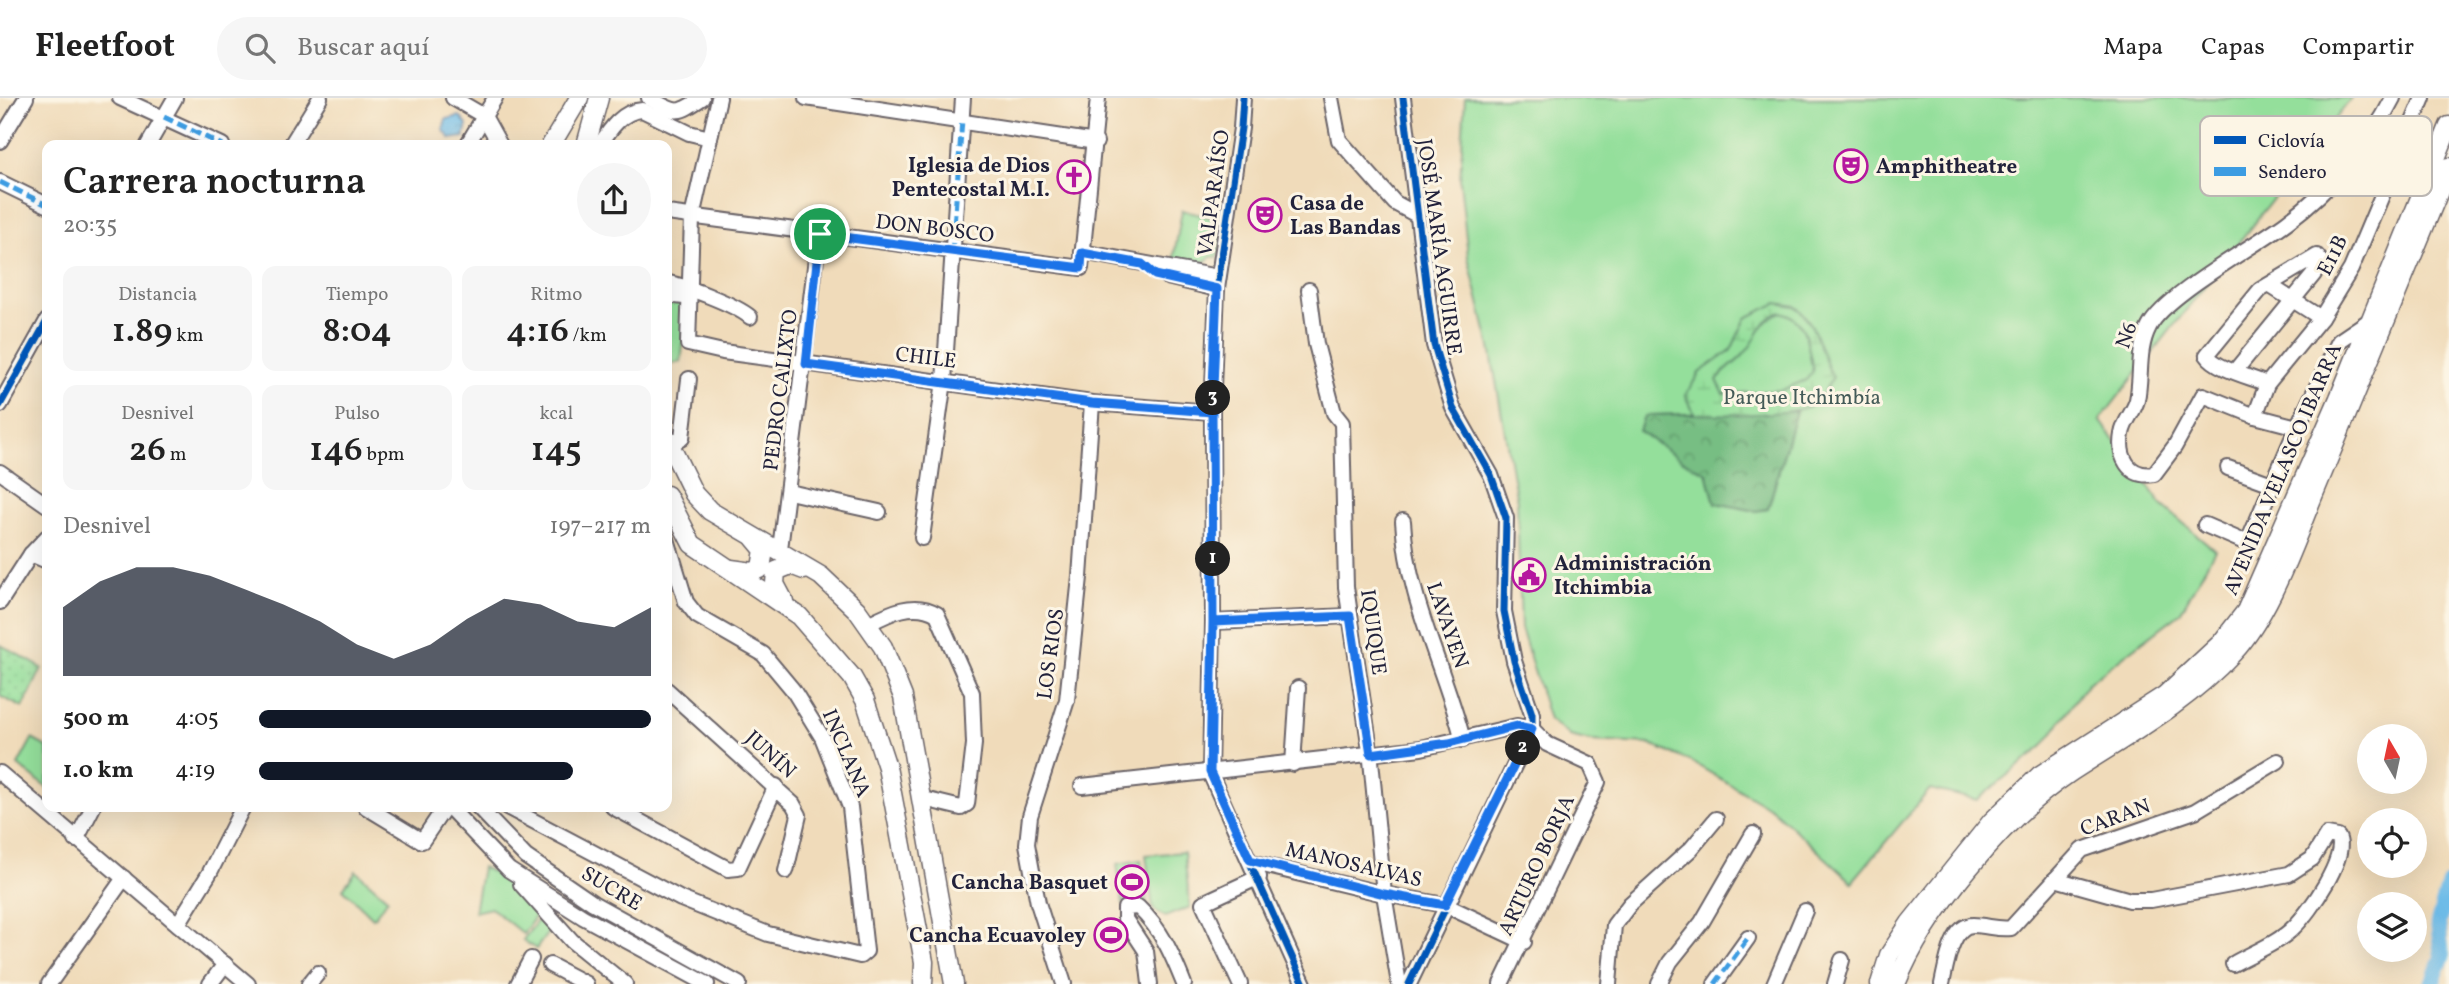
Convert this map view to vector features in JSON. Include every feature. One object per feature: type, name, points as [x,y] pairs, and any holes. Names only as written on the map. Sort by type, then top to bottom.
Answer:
[{"type":"main road","points":[[554,140],[579,98]]},
{"type":"main road","points":[[587,140],[599,98]]},
{"type":"main road","name":"AVENIDA VELASCO IBARRA","points":[[2432,168],[2449,126]]},
{"type":"main road","name":"AVENIDA VELASCO IBARRA","points":[[1880,984],[1889,955],[1958,860],[1992,821],[2040,775],[2094,751],[2185,698],[2235,651],[2277,583],[2449,167]]},
{"type":"main road","name":"AVENIDA VELASCO IBARRA","points":[[1896,984],[1921,933],[2020,812],[2165,695],[2221,643],[2246,611],[2420,196]]},
{"type":"main road","points":[[672,450],[700,502],[748,534],[821,576],[868,624],[883,647],[903,697],[954,984]]},
{"type":"main road","points":[[672,505],[692,544],[787,605],[817,635],[852,677],[872,714],[887,767],[924,962],[923,984]]},
{"type":"main road","points":[[728,569],[745,572],[761,568],[765,558],[764,550],[748,534]]},
{"type":"main road","points":[[787,605],[775,584],[776,571],[792,565],[821,576]]},
{"type":"street","points":[[0,141],[26,98]]},
{"type":"street","points":[[120,98],[212,140]]},
{"type":"street","points":[[151,140],[175,98]]},
{"type":"street","points":[[294,140],[320,98]]},
{"type":"street","points":[[453,98],[484,117],[497,140]]},
{"type":"street","points":[[470,140],[495,98]]},
{"type":"street","points":[[649,98],[676,111],[689,109],[700,99],[718,102],[692,216],[689,291],[684,297],[672,296]]},
{"type":"street","points":[[806,98],[1096,142]]},
{"type":"street","points":[[922,538],[944,381],[963,98]]},
{"type":"street","points":[[1098,98],[1096,142],[1082,253],[1142,264],[1155,275],[1218,283]]},
{"type":"street","points":[[1331,98],[1339,140],[1395,204],[1415,214]]},
{"type":"street","name":"JOSÉ MARÍA AGUIRRE","points":[[1402,98],[1434,345],[1454,408],[1491,475],[1506,518],[1504,611],[1514,662],[1532,713],[1532,729]]},
{"type":"street","name":"N6","points":[[2382,116],[2393,98]]},
{"type":"street","name":"E11B","points":[[2415,116],[2423,98]]},
{"type":"street","name":"VALPARAÍSO","points":[[1243,99],[1218,283],[1212,412],[1213,622],[1210,772],[1259,877],[1304,984]]},
{"type":"street","points":[[604,140],[625,115],[642,110],[689,133],[710,138]]},
{"type":"street","points":[[484,117],[486,140]]},
{"type":"street","points":[[0,182],[42,203]]},
{"type":"street","name":"N6","points":[[2297,427],[2255,416],[2203,395],[2175,446],[2154,474],[2146,475],[2132,470],[2121,456],[2122,432],[2136,404],[2142,351],[2148,328],[2158,313],[2316,196]]},
{"type":"street","name":"E11B","points":[[2255,416],[2267,384],[2321,318],[2351,269],[2382,196]]},
{"type":"street","name":"DON BOSCO","points":[[672,214],[1081,268],[1082,253]]},
{"type":"street","name":"PEDRO CALIXTO","points":[[780,550],[806,364],[820,234]]},
{"type":"street","points":[[2235,371],[2293,300],[2320,262],[2317,256],[2269,285],[2244,307],[2207,355],[2211,360],[2235,371],[2267,384]]},
{"type":"street","points":[[672,283],[722,301],[750,317]]},
{"type":"street","points":[[2269,285],[2321,318]]},
{"type":"street","name":"IQUIQUE","points":[[1309,290],[1316,344],[1334,413],[1342,423],[1345,576],[1371,754],[1384,894],[1399,984]]},
{"type":"street","name":"CHILE","points":[[689,291],[688,344],[806,364],[1092,403],[1212,412]]},
{"type":"street","points":[[2205,525],[2242,541],[2250,537],[2297,427],[2339,341],[2370,320]]},
{"type":"street","points":[[0,405],[42,330]]},
{"type":"street","points":[[672,441],[682,438],[689,379]]},
{"type":"street","name":"LOS RIOS","points":[[1064,984],[1038,903],[1027,844],[1030,816],[1067,700],[1080,578],[1092,403]]},
{"type":"street","points":[[2228,468],[2273,484]]},
{"type":"street","points":[[0,472],[42,501]]},
{"type":"street","points":[[789,492],[879,512]]},
{"type":"street","name":"LAVAYEN","points":[[1403,521],[1409,575],[1421,618],[1447,684],[1463,740]]},
{"type":"street","points":[[0,602],[31,554],[42,542]]},
{"type":"street","points":[[31,554],[42,559]]},
{"type":"street","name":"INCLANA","points":[[516,812],[681,899],[768,934],[860,956],[866,951],[850,807],[822,737],[793,690],[763,654],[706,621],[692,609],[682,589],[672,556]]},
{"type":"street","points":[[868,624],[891,612],[913,608],[926,608],[937,614],[972,693],[972,776],[967,804],[961,808],[923,799]]},
{"type":"street","points":[[1213,622],[1350,616]]},
{"type":"street","points":[[1293,764],[1298,688]]},
{"type":"street","name":"JUNÍN","points":[[672,694],[776,786],[799,815],[786,871]]},
{"type":"street","points":[[1082,786],[1371,754],[1463,740],[1517,726],[1532,729],[1409,984]]},
{"type":"street","name":"ARTURO BORJA","points":[[1501,984],[1524,942],[1598,782],[1590,764],[1547,744],[1532,729]]},
{"type":"street","name":"CARAN","points":[[1942,984],[1956,934],[1963,927],[1972,925],[2000,930],[2011,928],[2082,850],[2195,811],[2278,761]]},
{"type":"street","points":[[0,773],[42,809]]},
{"type":"street","points":[[622,812],[728,869],[738,868],[776,786]]},
{"type":"street","points":[[45,812],[248,984]]},
{"type":"street","points":[[76,839],[90,812]]},
{"type":"street","points":[[178,924],[209,874],[240,812]]},
{"type":"street","points":[[374,812],[422,841],[443,812]]},
{"type":"street","name":"SUCRE","points":[[452,812],[509,870],[583,917],[707,984]]},
{"type":"street","name":"SUCRE","points":[[483,812],[526,857],[593,903],[739,984]]},
{"type":"street","points":[[1609,984],[1614,925],[1630,904],[1691,849],[1716,819]]},
{"type":"street","points":[[1659,984],[1670,962],[1702,922],[1753,834]]},
{"type":"street","points":[[2055,879],[2130,900],[2151,900],[2289,874],[2312,859],[2327,835],[2337,837],[2341,842],[2339,855],[2322,890],[2294,928],[2233,964]]},
{"type":"street","name":"MANOSALVAS","points":[[1251,862],[1384,894],[1445,905],[1524,942]]},
{"type":"street","points":[[509,870],[572,941],[625,984]]},
{"type":"street","name":"MANOSALVAS","points":[[1240,984],[1205,907],[1205,900],[1259,877]]},
{"type":"street","points":[[49,984],[124,878]]},
{"type":"street","points":[[572,941],[593,903]]},
{"type":"street","points":[[1150,984],[1146,951],[1125,919],[1125,908],[1138,907],[1155,923],[1169,944],[1185,984]]},
{"type":"street","points":[[1774,984],[1805,911]]},
{"type":"street","points":[[1715,984],[1748,937]]},
{"type":"street","points":[[518,984],[531,959]]},
{"type":"street","points":[[1835,984],[1842,960]]},
{"type":"street","points":[[210,984],[225,964]]},
{"type":"street","points":[[550,965],[586,984]]},
{"type":"green space","name":"Parque Itchimbía","points":[[1465,98],[2351,98],[2338,116],[2200,116],[2200,196],[2275,196],[2100,420],[2162,505],[2215,550],[2180,613],[2087,684],[2043,746],[1977,800],[1930,789],[1852,882],[1772,809],[1690,761],[1649,744],[1590,741],[1570,736],[1549,720],[1521,628],[1517,501],[1490,347],[1468,257],[1460,180]]},
{"type":"green space","points":[[1182,210],[1223,221],[1218,257],[1211,257],[1203,263],[1173,262]]},
{"type":"green space","points":[[672,300],[688,302],[681,362],[672,363]]},
{"type":"green space","points":[[1777,303],[1795,306],[1803,313],[1814,330],[1833,377],[1813,404],[1774,413],[1695,414],[1686,395],[1699,373],[1731,350],[1746,318]],"holes":[[[1781,312],[1802,327],[1808,344],[1813,371],[1806,380],[1782,390],[1724,394],[1717,380],[1745,353],[1768,320]]]},
{"type":"green space","points":[[1796,411],[1768,509],[1756,511],[1715,503],[1707,473],[1681,460],[1639,431],[1643,419],[1648,415]]},
{"type":"green space","points":[[1,645],[42,668],[23,708],[0,696]]},
{"type":"green space","points":[[32,739],[42,744],[42,784],[18,765]]},
{"type":"green space","points":[[1184,852],[1190,907],[1165,917],[1153,909],[1146,855]]},
{"type":"green space","name":"Cancha Basquet","points":[[1141,860],[1147,901],[1123,904],[1117,864]]},
{"type":"green space","points":[[482,867],[516,884],[537,914],[523,934],[491,908],[474,912]]},
{"type":"green space","points":[[356,871],[388,899],[373,918],[343,889]]},
{"type":"green space","points":[[541,916],[552,927],[536,949],[523,940]]},
{"type":"water","points":[[460,116],[467,125],[464,137],[451,139],[443,130],[446,119]]},
{"type":"waterway","points":[[2432,984],[2442,957],[2438,923],[2449,884]]},
{"type":"marked path","points":[[164,117],[212,140]]},
{"type":"marked path","points":[[952,253],[962,120]]},
{"type":"marked path","points":[[0,182],[42,203]]},
{"type":"marked path","points":[[1715,984],[1748,938]]},
{"type":"cycle path","points":[[1243,98],[1217,289],[1212,412],[1213,622],[1210,773],[1304,984]]},
{"type":"cycle path","points":[[1403,98],[1434,345],[1453,408],[1491,475],[1506,518],[1504,611],[1514,661],[1532,714],[1532,729],[1409,984]]},
{"type":"cycle path","points":[[0,405],[42,330]]},
{"type":"place","name":"Amphitheatre","points":[[1851,166]]},
{"type":"place","name":"Iglesia de Dios Pentecostal M.I.","points":[[1074,177]]},
{"type":"place","name":"Casa de Las Bandas","points":[[1265,215]]},
{"type":"place","name":"Administración Itchimbia","points":[[1529,575]]},
{"type":"place","name":"Cancha Basquet","points":[[1132,882]]},
{"type":"place","name":"Cancha Ecuavoley","points":[[1111,935]]},
{"type":"route","points":[[820,234],[806,364],[947,381],[1092,403],[1212,412],[1213,517],[1213,622],[1210,772],[1250,860],[1269,867],[1384,894],[1445,905],[1532,729],[1517,726],[1449,743],[1371,754],[1350,616],[1213,622],[1212,412],[1217,289],[1155,275],[1142,264],[1082,253],[1081,268],[820,234]]}]
